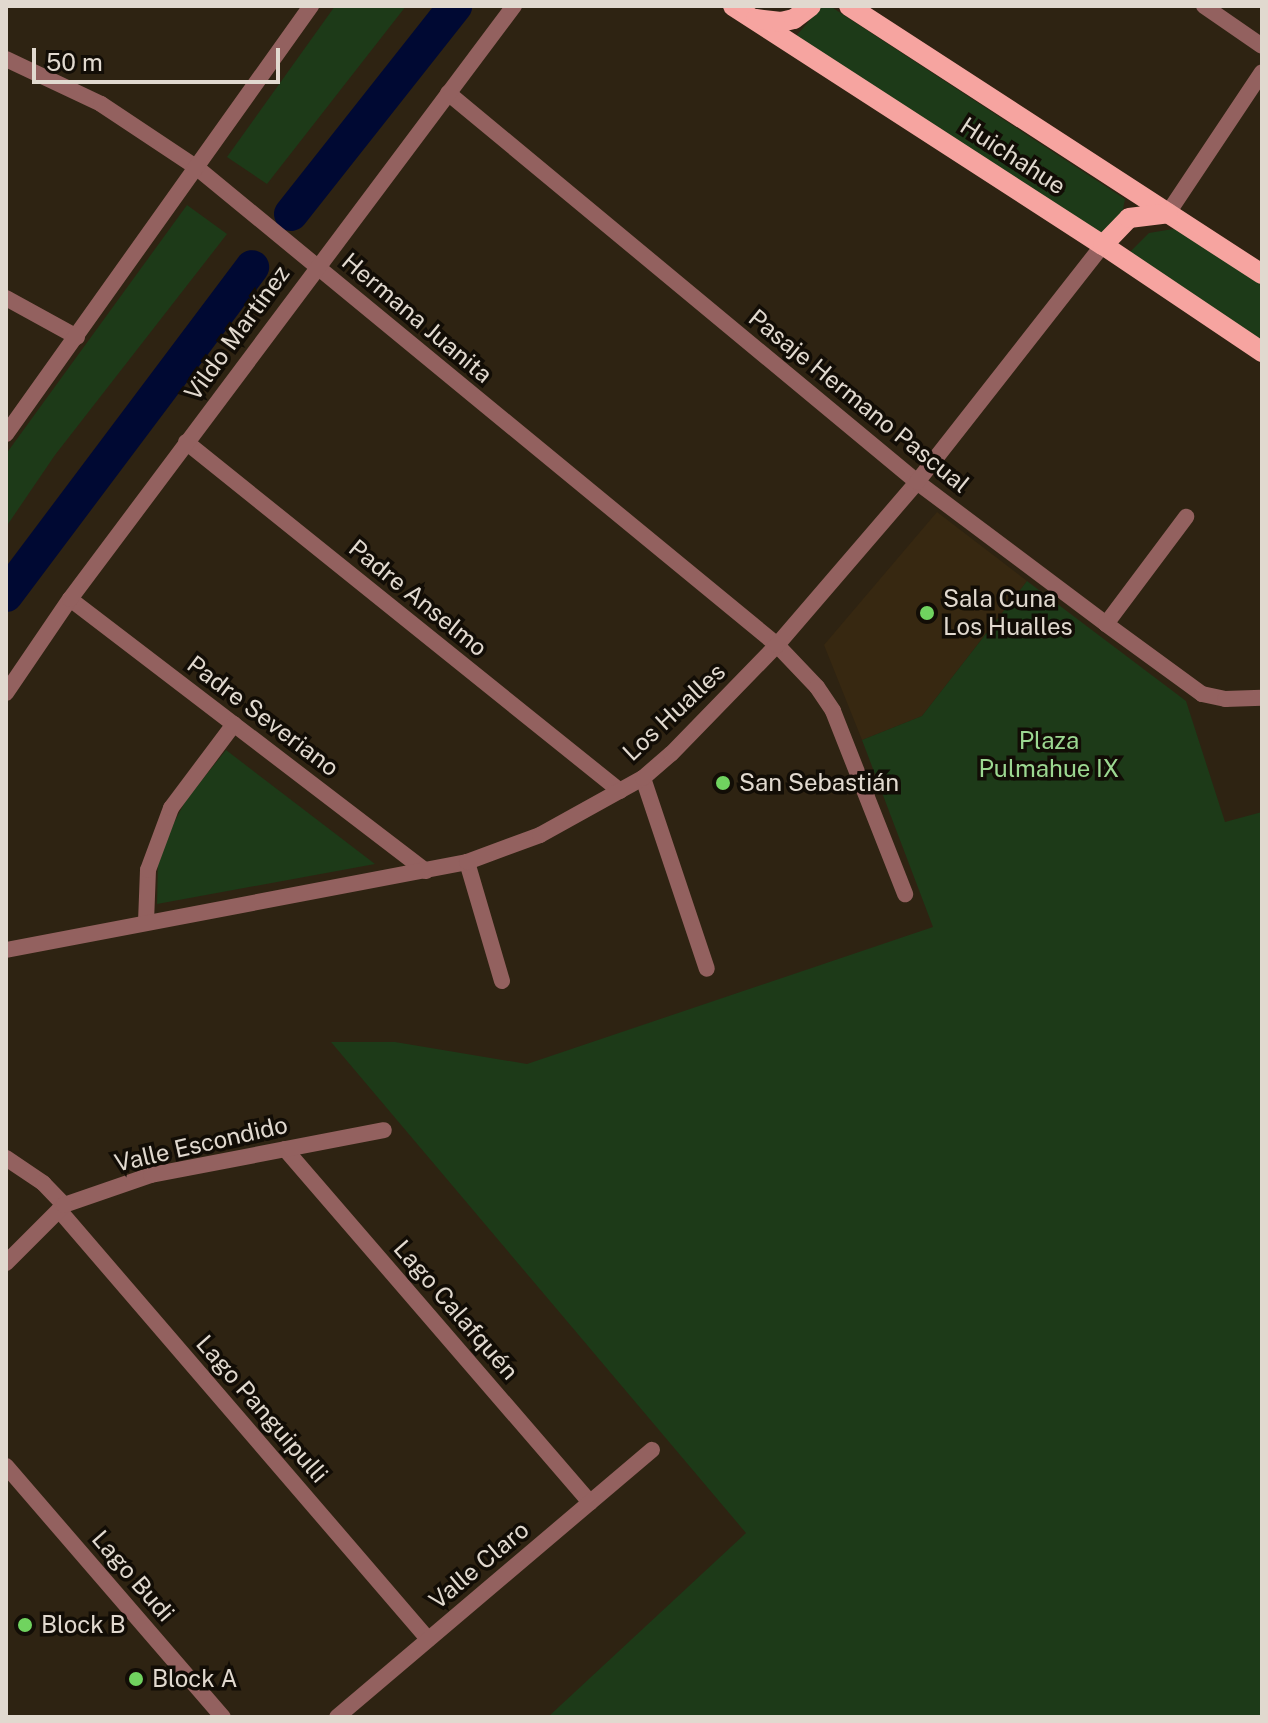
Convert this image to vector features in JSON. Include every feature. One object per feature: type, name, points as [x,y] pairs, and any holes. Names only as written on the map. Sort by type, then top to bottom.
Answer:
[{"type":"main road","points":[[737,9],[767,23],[794,19],[811,6]]},
{"type":"main road","name":"Huichahue","points":[[849,6],[1262,274]]},
{"type":"main road","name":"Huichahue","points":[[737,9],[1103,245],[1262,352]]},
{"type":"main road","points":[[1103,245],[1129,218],[1168,213]]},
{"type":"street","points":[[6,434],[311,6]]},
{"type":"street","name":"Vildo Martínez","points":[[6,693],[70,599],[186,442],[514,6]]},
{"type":"street","points":[[1204,6],[1262,46]]},
{"type":"street","name":"Hermana Juanita","points":[[6,59],[101,104],[196,167],[777,645],[817,687],[833,711],[905,894]]},
{"type":"street","points":[[1168,213],[1262,72]]},
{"type":"street","name":"Pasaje Hermano Pascual","points":[[448,93],[917,482],[1106,624],[1202,694],[1225,699],[1262,698]]},
{"type":"street","name":"Los Hualles","points":[[6,950],[467,862],[540,835],[643,778],[671,754],[777,645],[917,482],[1103,245]]},
{"type":"street","points":[[6,298],[77,337]]},
{"type":"street","name":"Padre Anselmo","points":[[186,442],[620,791]]},
{"type":"street","points":[[1106,624],[1186,517]]},
{"type":"street","name":"Padre Severiano","points":[[70,599],[426,871]]},
{"type":"street","points":[[146,922],[148,870],[171,808],[234,724]]},
{"type":"street","points":[[643,778],[707,969]]},
{"type":"street","points":[[467,862],[502,981]]},
{"type":"street","name":"Valle Escondido","points":[[6,1263],[62,1208],[151,1175],[384,1130]]},
{"type":"street","name":"Lago Calafquén","points":[[285,1149],[590,1502]]},
{"type":"street","name":"Lago Panguipulli","points":[[6,1158],[43,1183],[428,1639]]},
{"type":"street","points":[[6,1233],[18,1248]]},
{"type":"street","name":"Valle Claro","points":[[337,1717],[652,1450]]},
{"type":"street","name":"Lago Budi","points":[[6,1466],[223,1717]]},
{"type":"shaded area","name":"Sala Cuna Los Hualles","points":[[937,512],[1027,581],[922,716],[862,740],[824,645]]},
{"type":"green space","points":[[335,6],[406,6],[267,184],[227,157]]},
{"type":"green space","points":[[822,6],[830,6],[1125,199],[1122,214],[1098,240],[790,43]]},
{"type":"green space","points":[[187,205],[227,234],[55,455],[6,527],[6,454]]},
{"type":"green space","points":[[1179,228],[1262,282],[1262,343],[1128,254],[1149,233]]},
{"type":"green space","name":"Plaza Pulmahue IX","points":[[1027,581],[1186,701],[1225,822],[1262,812],[1262,1717],[548,1717],[746,1533],[331,1042],[395,1042],[527,1064],[933,927],[862,740],[922,716]]},
{"type":"green space","points":[[226,750],[375,864],[157,904],[158,863],[169,832],[186,800]]},
{"type":"waterway","points":[[291,214],[455,6]]},
{"type":"waterway","points":[[6,595],[252,267]]},
{"type":"place","name":"Sala Cuna Los Hualles","points":[[927,613]]},
{"type":"place","name":"San Sebastián","points":[[723,783]]},
{"type":"place","name":"Block B","points":[[25,1625]]},
{"type":"place","name":"Block A","points":[[136,1679]]}]
